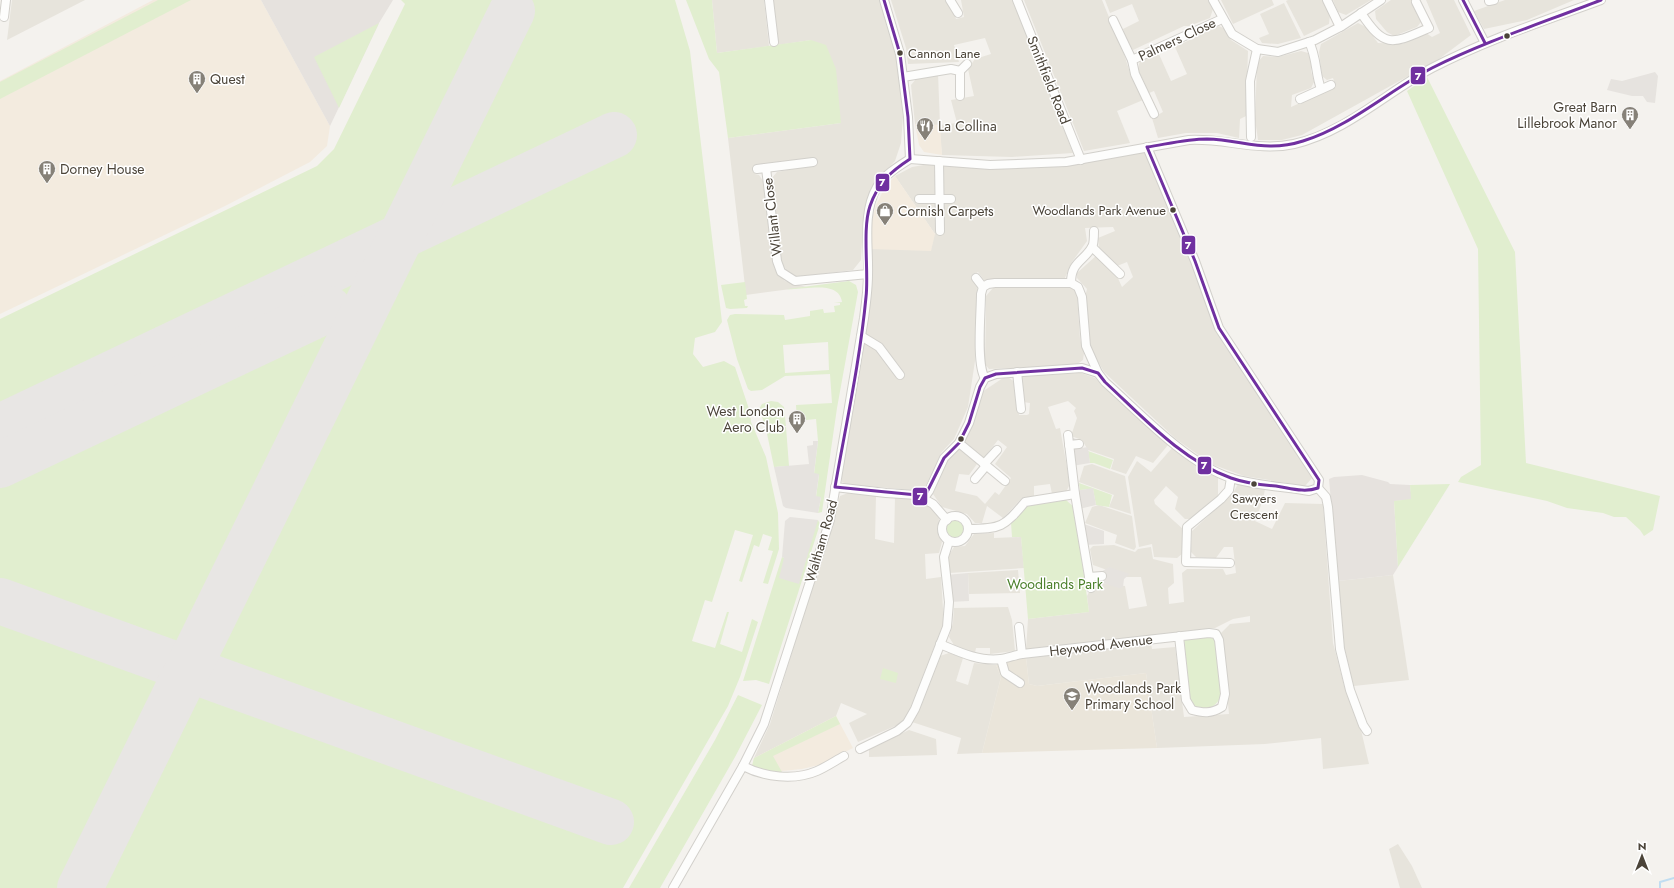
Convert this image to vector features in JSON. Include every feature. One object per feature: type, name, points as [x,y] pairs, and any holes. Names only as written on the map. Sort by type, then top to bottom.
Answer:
[{"type":"street","points":[[4,17],[6,0]]},
{"type":"street","points":[[769,0],[774,42]]},
{"type":"street","points":[[884,0],[900,54],[908,117],[910,159],[990,165],[1081,160],[1169,142],[1202,139],[1266,147],[1278,147],[1304,141],[1347,121],[1431,69],[1485,43],[1601,0]]},
{"type":"street","points":[[950,0],[958,13]]},
{"type":"street","name":"Smithfield Road","points":[[1017,0],[1081,160]]},
{"type":"street","points":[[1213,0],[1222,19],[1232,34],[1257,49],[1278,52],[1309,42],[1340,27],[1381,0]]},
{"type":"street","points":[[1327,0],[1340,27]]},
{"type":"street","points":[[1463,0],[1485,43]]},
{"type":"street","points":[[1361,13],[1373,31],[1384,40],[1399,41],[1429,28],[1416,2]]},
{"type":"street","name":"Palmers Close","points":[[1132,60],[1222,19]]},
{"type":"street","name":"Palmers Close","points":[[1113,20],[1132,60],[1135,74],[1154,114]]},
{"type":"street","points":[[1309,42],[1314,52],[1316,76],[1321,89]]},
{"type":"street","points":[[1251,137],[1246,122],[1250,81],[1257,49]]},
{"type":"street","points":[[960,96],[960,71],[966,64]]},
{"type":"street","points":[[903,77],[946,69],[960,71]]},
{"type":"street","points":[[1300,99],[1331,85]]},
{"type":"street","points":[[1147,147],[1195,261],[1219,328],[1326,497],[1340,649],[1350,690],[1367,730]]},
{"type":"street","name":"Waltham Road","points":[[673,888],[743,766],[764,724],[830,520],[861,336],[868,274],[867,227],[869,208],[878,186],[896,168],[910,159]]},
{"type":"street","points":[[938,161],[940,231]]},
{"type":"street","name":"Willant Close","points":[[757,169],[813,162]]},
{"type":"street","name":"Willant Close","points":[[766,168],[777,261],[779,268],[784,274],[798,281],[868,274]]},
{"type":"street","points":[[919,199],[951,199]]},
{"type":"street","points":[[1071,283],[1071,274],[1081,258],[1092,247],[1094,231]]},
{"type":"street","points":[[1092,247],[1120,274]]},
{"type":"street","points":[[976,278],[983,287]]},
{"type":"street","points":[[985,378],[982,374],[981,355],[981,294],[983,287],[988,284],[995,283],[1071,283],[1078,287],[1081,291],[1086,346],[1098,373],[1105,382],[1174,443],[1203,466],[1231,478],[1309,491],[1318,484]]},
{"type":"street","points":[[861,336],[879,346],[900,375]]},
{"type":"street","points":[[1082,368],[1090,357]]},
{"type":"street","points":[[924,498],[929,491],[944,458],[959,443],[969,423],[980,386],[985,378],[996,374],[1082,368],[1098,373]]},
{"type":"street","points":[[1018,372],[1021,409]]},
{"type":"street","points":[[1068,435],[1075,494],[1091,588]]},
{"type":"street","points":[[959,443],[1005,482]]},
{"type":"street","points":[[1069,445],[1079,444]]},
{"type":"street","points":[[975,479],[997,450]]},
{"type":"street","points":[[1230,564],[1186,562],[1188,526],[1221,499],[1229,490],[1231,478]]},
{"type":"street","points":[[835,487],[917,495],[933,504],[947,520]]},
{"type":"street","points":[[968,529],[999,527],[1010,519],[1025,502],[1075,494]]},
{"type":"street","points":[[954,516],[962,519],[968,529],[962,540],[958,542],[949,540],[942,531],[947,520],[954,516]]},
{"type":"street","points":[[860,749],[897,731],[908,723],[915,709],[949,617],[944,557],[949,540]]},
{"type":"street","points":[[1089,577],[1102,576]]},
{"type":"street","points":[[1020,627],[1022,654]]},
{"type":"street","name":"Heywood Avenue","points":[[940,644],[970,656],[987,659],[1002,659],[1022,654],[1209,632],[1216,634],[1219,640],[1225,694],[1222,707],[1213,712],[1201,713],[1192,710],[1186,700],[1180,636]]},
{"type":"street","points":[[1002,659],[1005,673],[1020,682]]},
{"type":"street","points":[[743,766],[771,776],[794,776],[815,771],[844,756]]},
{"type":"shaded area","points":[[12,0],[85,0],[7,40]]},
{"type":"shaded area","points":[[153,0],[261,0],[330,126],[327,146],[310,162],[225,206],[0,314],[0,81]]},
{"type":"shaded area","points":[[261,0],[393,0],[379,23],[330,126]]},
{"type":"shaded area","points":[[712,0],[764,0],[769,46],[717,53]]},
{"type":"shaded area","points":[[773,0],[880,0],[896,53],[903,117],[901,143],[895,161],[879,178],[868,196],[863,224],[861,260],[853,270],[798,277],[788,272],[780,262],[771,179],[777,172],[814,165],[814,158],[754,165],[755,174],[759,175],[763,181],[775,270],[785,281],[806,287],[746,295],[728,138],[841,123],[811,40],[778,45]]},
{"type":"shaded area","points":[[891,0],[950,0],[956,19],[964,17],[961,0],[1013,0],[1073,153],[1012,157],[942,155],[939,125],[915,124],[911,85],[916,79],[938,73],[940,125],[957,123],[951,100],[974,96],[968,69],[975,59],[991,54],[985,38],[954,45],[959,62],[908,64],[906,48]]},
{"type":"shaded area","points":[[1024,0],[1102,0],[1124,54],[1131,76],[1143,100],[1117,111],[1130,143],[1084,151]]},
{"type":"shaded area","points":[[1105,0],[1208,0],[1213,9],[1210,18],[1189,26],[1184,26],[1133,50],[1128,44],[1123,29],[1139,21],[1132,4],[1110,13]]},
{"type":"shaded area","points":[[1221,0],[1272,0],[1274,5],[1233,24]]},
{"type":"shaded area","points":[[1323,0],[1330,15],[1329,24],[1304,36],[1286,1]]},
{"type":"shaded area","points":[[1333,0],[1371,0],[1346,15],[1338,12]]},
{"type":"shaded area","points":[[1391,0],[1413,0],[1421,14],[1421,22],[1417,27],[1394,36],[1387,32],[1376,19],[1375,11]]},
{"type":"shaded area","points":[[1426,0],[1454,0],[1471,35],[1439,59],[1302,135],[1282,140],[1258,140],[1255,119],[1257,63],[1263,56],[1278,57],[1301,51],[1308,53],[1314,82],[1311,88],[1292,95],[1291,107],[1336,87],[1333,78],[1327,80],[1322,76],[1319,52],[1321,44],[1358,23],[1366,27],[1378,43],[1402,44],[1426,33],[1432,37],[1440,33]]},
{"type":"shaded area","points":[[1505,0],[1574,0],[1527,20],[1484,29],[1474,11]]},
{"type":"shaded area","points":[[1284,3],[1301,38],[1278,44],[1262,43],[1259,38],[1269,34],[1260,14]]},
{"type":"shaded area","points":[[1219,26],[1225,29],[1231,40],[1248,51],[1246,116],[1240,119],[1239,138],[1217,133],[1186,133],[1158,138],[1152,118],[1163,112],[1154,91],[1149,93],[1138,69],[1140,60],[1158,52],[1171,81],[1187,74],[1175,47]]},
{"type":"shaded area","points":[[1655,72],[1658,76],[1655,103],[1647,102],[1643,96],[1632,96],[1607,90],[1611,79],[1622,81]]},
{"type":"shaded area","points":[[915,124],[940,125],[942,155],[924,152],[919,145]]},
{"type":"shaded area","points":[[1145,152],[1158,178],[1216,324],[1312,478],[1305,486],[1244,476],[1211,464],[1176,439],[1104,372],[1091,349],[1085,297],[1087,289],[1077,278],[1077,273],[1097,255],[1116,274],[1122,287],[1133,277],[1127,262],[1117,266],[1099,249],[1098,238],[1115,231],[1113,227],[1085,228],[1087,241],[1072,262],[1064,280],[984,280],[978,272],[971,277],[977,286],[975,361],[968,407],[954,439],[941,453],[929,482],[923,489],[915,490],[850,485],[842,482],[842,460],[865,333],[869,249],[935,234],[895,176],[912,167],[929,164],[985,167]]},
{"type":"shaded area","points":[[895,176],[935,234],[931,251],[869,249],[871,223],[876,205],[885,187]]},
{"type":"shaded area","points":[[1069,286],[1074,288],[1077,293],[1080,339],[1084,353],[1083,360],[1076,365],[989,369],[985,364],[986,296],[993,288]]},
{"type":"shaded area","points":[[1081,373],[1095,378],[1168,445],[1153,463],[1136,456],[1126,474],[1111,469],[1114,459],[1088,450],[1082,440],[1071,436],[1077,418],[1074,411],[1076,408],[1068,401],[1048,407],[1056,429],[1060,428],[1070,484],[1066,492],[1052,494],[1050,484],[1034,486],[1034,496],[1022,498],[1003,518],[987,506],[982,523],[975,523],[967,514],[942,507],[933,494],[946,462],[959,449],[963,449],[977,464],[969,475],[959,474],[955,491],[977,496],[985,504],[995,492],[999,495],[1011,478],[995,464],[1007,447],[998,440],[983,459],[963,442],[974,420],[982,392],[1006,376],[1015,382],[1019,415],[1027,415],[1029,414],[1030,403],[1023,402],[1022,376]]},
{"type":"shaded area","points":[[1068,436],[1081,441],[1082,448],[1088,447],[1090,463],[1072,466]]},
{"type":"shaded area","points":[[813,441],[818,441],[814,473],[819,474],[816,496],[821,497],[818,513],[786,508],[783,506],[774,467],[809,464],[807,446],[813,445]]},
{"type":"shaded area","points":[[1172,448],[1201,469],[1218,478],[1218,496],[1191,519],[1185,519],[1175,509],[1178,497],[1166,486],[1154,500],[1155,504],[1184,530],[1183,553],[1177,558],[1154,557],[1152,544],[1139,547],[1128,477],[1137,461],[1151,472]]},
{"type":"shaded area","points":[[1092,464],[1125,476],[1131,514],[1109,507],[1114,495],[1079,482],[1084,466]]},
{"type":"shaded area","points":[[1362,475],[1388,482],[1390,484],[1410,485],[1412,500],[1394,501],[1398,567],[1393,575],[1338,581],[1329,479],[1334,477]]},
{"type":"shaded area","points":[[1238,484],[1265,489],[1263,500],[1255,521],[1272,529],[1285,503],[1323,504],[1333,643],[1344,685],[1361,730],[1369,764],[1323,769],[1321,738],[1265,744],[1157,748],[1146,673],[1037,686],[1029,684],[1026,657],[1151,644],[1152,649],[1175,647],[1184,717],[1229,714],[1221,633],[1230,624],[1250,622],[1250,616],[1233,619],[1215,628],[1026,650],[1028,619],[1089,612],[1087,596],[1094,582],[1125,586],[1129,609],[1147,606],[1141,577],[1127,577],[1093,565],[1090,549],[1093,546],[1114,545],[1135,552],[1138,549],[1151,547],[1153,559],[1173,564],[1174,583],[1168,588],[1169,604],[1184,602],[1182,573],[1187,569],[1223,569],[1226,575],[1236,573],[1233,547],[1224,547],[1216,558],[1196,557],[1191,552],[1192,531],[1233,493]]},
{"type":"shaded area","points":[[1093,488],[1096,505],[1079,509],[1075,491]]},
{"type":"shaded area","points":[[848,493],[876,496],[875,539],[894,543],[895,497],[916,499],[927,504],[934,511],[939,518],[938,535],[942,542],[939,553],[925,554],[926,579],[941,577],[944,625],[910,713],[900,724],[858,742],[849,723],[867,714],[841,703],[836,716],[754,758],[770,724],[840,496]]},
{"type":"shaded area","points":[[1099,505],[1132,516],[1136,547],[1134,550],[1115,543],[1117,535],[1085,523],[1092,507]]},
{"type":"shaded area","points":[[790,517],[818,520],[799,584],[779,578],[784,558],[782,557],[785,521]]},
{"type":"shaded area","points":[[1081,523],[1104,531],[1104,544],[1084,545]]},
{"type":"shaded area","points":[[994,533],[994,538],[1021,537],[1024,568],[949,573],[949,555],[954,547],[965,546],[974,534]]},
{"type":"shaded area","points":[[1109,567],[1130,574],[1124,579],[1123,587],[1119,588],[1103,583],[1101,572]]},
{"type":"shaded area","points":[[1018,570],[1020,593],[969,594],[968,573]]},
{"type":"shaded area","points":[[968,573],[969,601],[949,602],[946,575]]},
{"type":"shaded area","points":[[1393,575],[1409,680],[1354,686],[1342,649],[1338,581]]},
{"type":"shaded area","points":[[1008,607],[1012,620],[1015,651],[990,654],[990,648],[976,648],[975,653],[954,645],[949,637],[953,623],[954,608]]},
{"type":"shaded area","points":[[949,653],[963,658],[956,681],[968,685],[974,663],[996,665],[1001,677],[982,753],[957,754],[961,738],[912,722],[940,656]]},
{"type":"shaded area","name":"Woodlands Park Primary School","points":[[1026,657],[1029,684],[1037,686],[1146,673],[1157,748],[982,753],[1001,677],[996,665],[1010,660]]},
{"type":"shaded area","points":[[836,716],[853,748],[819,765],[802,769],[772,772],[752,766],[754,758]]},
{"type":"shaded area","points":[[909,730],[936,739],[937,755],[869,757],[869,749]]},
{"type":"shaded area","points":[[1398,844],[1412,866],[1422,888],[1400,888],[1389,849]]},
{"type":"green space","points":[[158,0],[191,0],[0,99],[0,82]]},
{"type":"green space","points":[[401,0],[675,0],[690,51],[722,322],[715,332],[695,338],[693,354],[703,367],[724,361],[735,367],[750,412],[751,422],[766,457],[778,513],[779,549],[768,584],[763,583],[773,551],[768,550],[772,537],[763,534],[759,547],[754,545],[742,582],[739,581],[753,535],[735,530],[712,602],[705,600],[692,641],[715,648],[727,612],[729,612],[720,644],[742,652],[752,619],[758,622],[740,677],[728,706],[623,888],[0,888],[0,319],[317,166],[334,149],[405,4]]},
{"type":"green space","points":[[686,0],[712,0],[717,53],[811,40],[826,45],[836,69],[841,123],[728,138],[719,72],[709,59]]},
{"type":"green space","points":[[379,23],[339,108],[314,57]]},
{"type":"green space","points":[[1427,77],[1515,252],[1526,463],[1660,496],[1653,530],[1644,536],[1640,530],[1626,517],[1614,517],[1603,513],[1567,508],[1547,501],[1458,482],[1461,477],[1481,465],[1478,249],[1407,91]]},
{"type":"green space","points":[[849,281],[856,285],[858,292],[837,408],[822,512],[818,513],[821,497],[816,497],[819,475],[814,474],[818,441],[816,419],[797,421],[796,405],[832,403],[830,374],[785,376],[762,390],[751,391],[748,389],[737,359],[727,320],[730,315],[735,314],[784,315],[785,320],[810,316],[810,311],[823,309],[824,313],[835,312],[834,306],[840,305],[840,303],[834,303],[842,302],[839,295],[827,288],[787,289]],"holes":[[[828,342],[829,370],[785,373],[783,345]]]},
{"type":"green space","points":[[745,282],[747,299],[744,300],[745,306],[748,306],[747,308],[726,308],[721,285]]},
{"type":"green space","points":[[771,401],[778,402],[784,407],[786,426],[766,428],[759,409],[762,404]]},
{"type":"green space","points":[[786,427],[789,466],[774,467],[766,429]]},
{"type":"green space","points":[[1088,451],[1113,460],[1110,469],[1090,463]]},
{"type":"green space","points":[[1079,483],[1112,495],[1109,507],[1096,505],[1093,489],[1080,490]]},
{"type":"green space","points":[[1450,484],[1398,567],[1394,501],[1411,499],[1410,485]]},
{"type":"green space","name":"Woodlands Park","points":[[1066,500],[1075,508],[1089,612],[1028,619],[1021,537],[1012,537],[1011,523],[1026,506]]},
{"type":"green space","points":[[955,519],[962,522],[965,529],[962,536],[955,539],[948,536],[945,529],[948,522]]},
{"type":"green space","points":[[818,520],[820,524],[769,684],[756,680],[743,681],[782,557],[784,558]]},
{"type":"green space","points":[[1210,636],[1215,639],[1221,696],[1215,705],[1207,709],[1203,709],[1198,708],[1190,701],[1184,639]]},
{"type":"green space","points":[[883,668],[898,673],[896,683],[880,679]]},
{"type":"green space","points":[[738,695],[762,705],[735,757],[660,888],[629,888],[715,740]]},
{"type":"green space","points":[[836,716],[840,724],[773,756],[782,772],[772,772],[752,766],[754,758]]},
{"type":"waterway","points":[[1660,888],[1660,882],[1674,878]]},
{"type":"runway","points":[[80,888],[512,11]]},
{"type":"runway","points":[[0,427],[614,135]]},
{"type":"runway","points":[[0,465],[329,309]]},
{"type":"runway","points":[[0,601],[611,822]]},
{"type":"transit line","name":"7","points":[[884,0],[900,54],[908,117],[910,159],[896,169],[881,184],[870,206],[866,226],[867,287],[863,321],[835,487],[917,495],[924,498],[944,458],[959,443],[969,423],[980,387],[985,378],[996,374],[1082,368],[1098,373],[1105,382],[1148,423],[1179,449],[1213,470],[1231,478],[1253,484],[1302,490],[1318,488],[1319,480],[1219,328],[1195,261],[1147,147],[1200,139],[1266,146],[1277,146],[1303,141],[1337,127],[1416,77],[1452,58],[1494,40],[1601,0]]},
{"type":"transit line","name":"7","points":[[1463,0],[1485,43]]},
{"type":"place","name":"Cannon Lane","points":[[900,53]]},
{"type":"place","name":"Quest","points":[[197,94]]},
{"type":"place","name":"Great Barn Lillebrook Manor","points":[[1630,130]]},
{"type":"place","name":"La Collina","points":[[925,141]]},
{"type":"place","name":"Dorney House","points":[[47,184]]},
{"type":"place","name":"Woodlands Park Avenue","points":[[1173,210]]},
{"type":"place","name":"Cornish Carpets","points":[[885,226]]},
{"type":"place","name":"West London Aero Club","points":[[797,434]]},
{"type":"place","name":"Sawyers Crescent","points":[[1254,484]]},
{"type":"place","name":"Woodlands Park Primary School","points":[[1072,711]]}]
